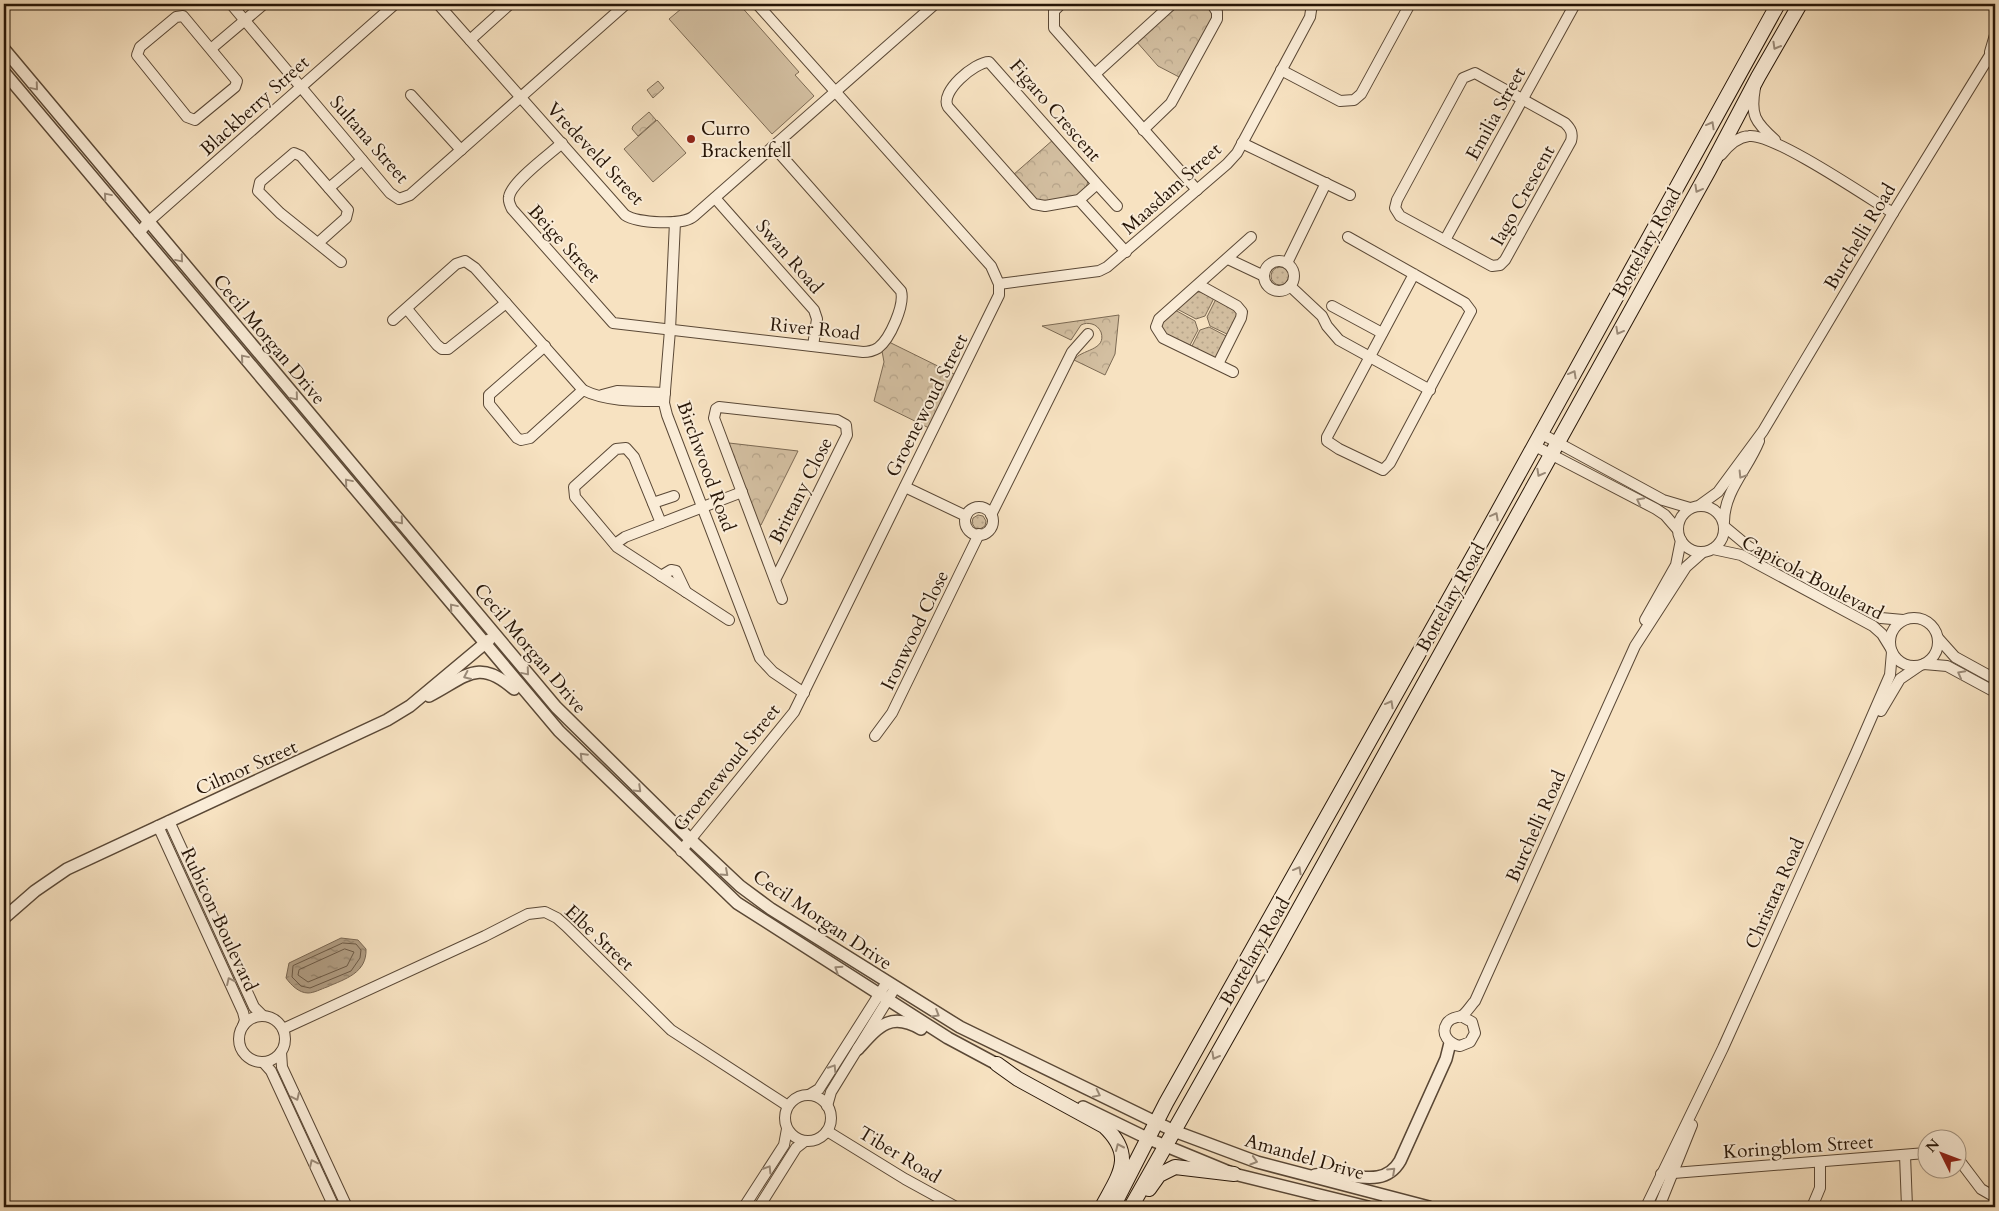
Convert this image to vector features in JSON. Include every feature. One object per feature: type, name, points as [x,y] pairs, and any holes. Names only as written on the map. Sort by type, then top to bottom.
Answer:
[{"type":"main road","name":"Bottelary Road","points":[[1112,1207],[1157,1122],[1778,4]]},
{"type":"main road","name":"Bottelary Road","points":[[1132,1207],[1800,4]]},
{"type":"main road","points":[[997,1064],[1018,1079],[1104,1126],[1114,1137],[1122,1153],[1122,1167],[1102,1207]]},
{"type":"main road","points":[[1137,1207],[1153,1182],[1170,1168],[1186,1167],[1204,1172],[1234,1174]]},
{"type":"street","name":"Sultana Street","points":[[231,4],[393,196],[403,199],[626,4]]},
{"type":"street","points":[[212,48],[264,4]]},
{"type":"street","name":"Blackberry Street","points":[[138,233],[149,221],[395,4]]},
{"type":"street","name":"Vredeveld Street","points":[[438,4],[625,215],[634,219],[675,222],[691,219],[935,4]]},
{"type":"street","points":[[470,40],[510,4]]},
{"type":"street","points":[[757,4],[991,266],[999,284]]},
{"type":"street","points":[[1061,4],[1054,11],[1054,28],[1197,190]]},
{"type":"street","points":[[1095,74],[1172,4]]},
{"type":"street","points":[[1143,130],[1164,111],[1180,90],[1217,19],[1217,12],[1212,4]]},
{"type":"street","name":"Maasdam Street","points":[[999,284],[1099,270],[1112,265],[1227,164],[1242,143],[1310,17],[1312,4]]},
{"type":"street","points":[[1281,70],[1340,101],[1354,100],[1361,94],[1410,4]]},
{"type":"street","name":"Emilia Street","points":[[1445,240],[1575,4]]},
{"type":"street","points":[[181,16],[187,18],[212,48],[237,79],[237,83],[195,120],[187,117],[137,55],[140,47],[176,17],[181,16]]},
{"type":"street","name":"Burchelli Road","points":[[1987,60],[1995,36]]},
{"type":"street","name":"Burchelli Road","points":[[1695,507],[1718,492],[1763,431],[1995,47]]},
{"type":"street","name":"Cecil Morgan Drive","points":[[4,49],[495,635],[574,726],[726,874],[771,910],[960,1027],[1174,1131]]},
{"type":"street","name":"Figaro Crescent","points":[[1097,184],[1078,200],[1045,206],[1030,200],[948,107],[945,98],[948,90],[978,64],[989,62],[1117,206]]},
{"type":"street","name":"Cecil Morgan Drive","points":[[4,72],[558,731],[681,851],[748,911],[883,998],[962,1046],[1149,1139]]},
{"type":"street","name":"Iago Crescent","points":[[1475,73],[1523,100],[1565,123],[1572,136],[1506,260],[1500,265],[1492,266],[1400,216],[1396,211],[1395,204],[1463,78],[1475,73]]},
{"type":"street","points":[[1758,77],[1752,106],[1755,118],[1761,128],[1784,147]]},
{"type":"street","points":[[411,95],[461,150]]},
{"type":"street","points":[[1708,170],[1724,151],[1741,138],[1758,136],[1784,147],[1893,213]]},
{"type":"street","name":"Beige Street","points":[[562,143],[513,188],[508,198],[512,208],[614,323],[670,330]]},
{"type":"street","points":[[1242,143],[1350,195]]},
{"type":"street","name":"River Road","points":[[670,330],[863,352],[875,350],[884,342],[902,305],[902,296],[897,286],[773,146]]},
{"type":"street","points":[[318,243],[349,214],[348,208],[296,153],[290,156],[258,186],[259,193],[280,213],[341,262]]},
{"type":"street","points":[[329,188],[362,160]]},
{"type":"street","points":[[1287,263],[1326,183]]},
{"type":"street","name":"Swan Road","points":[[715,198],[814,310],[817,319],[813,346]]},
{"type":"street","points":[[1078,200],[1126,252]]},
{"type":"street","name":"Birchwood Road","points":[[675,222],[670,330],[664,397],[671,427],[760,658],[772,672],[804,693]]},
{"type":"street","points":[[1233,372],[1163,338],[1156,327],[1160,319],[1251,237]]},
{"type":"street","points":[[1348,237],[1414,274],[1465,303],[1472,311],[1386,469],[1378,469],[1327,442],[1328,431],[1414,274]]},
{"type":"street","points":[[1230,257],[1264,273]]},
{"type":"street","points":[[393,320],[456,264],[465,261],[475,268],[583,390],[599,396],[616,391],[664,397]]},
{"type":"street","points":[[1282,261],[1287,263],[1294,276],[1290,286],[1281,291],[1271,289],[1267,285],[1264,273],[1272,263],[1282,261]]},
{"type":"street","name":"Groenewoud Street","points":[[681,851],[794,712],[996,304],[999,284]]},
{"type":"street","points":[[1199,285],[1237,306],[1242,312],[1241,318],[1218,364]]},
{"type":"street","points":[[1290,286],[1322,316],[1327,326],[1339,340],[1430,390]]},
{"type":"street","points":[[407,309],[437,345],[442,349],[448,349],[506,303]]},
{"type":"street","points":[[1332,306],[1382,333]]},
{"type":"street","points":[[966,516],[968,529],[979,534],[990,528],[991,515],[1072,352],[1088,334]]},
{"type":"street","points":[[545,346],[489,394],[489,404],[517,438],[521,440],[530,438],[583,390]]},
{"type":"street","name":"Brittany Close","points":[[775,580],[847,435],[846,425],[837,420],[725,407],[716,409],[714,418],[782,599]]},
{"type":"street","name":"Burchelli Road","points":[[1724,524],[1727,497],[1746,469],[1763,431]]},
{"type":"street","points":[[1536,439],[1557,442],[1663,500],[1715,509],[1724,524],[1723,537],[1708,550],[1692,550],[1672,521],[1656,510],[1550,455],[1536,439]]},
{"type":"street","points":[[661,523],[634,457],[626,448],[616,449],[578,483],[573,491],[575,497],[615,544],[729,620]]},
{"type":"street","points":[[904,487],[966,516]]},
{"type":"street","points":[[615,544],[625,537],[742,492]]},
{"type":"street","points":[[653,504],[674,496]]},
{"type":"street","points":[[966,516],[975,507],[984,508],[991,515]]},
{"type":"street","points":[[1680,535],[1682,515],[1695,507]]},
{"type":"street","name":"Capicola Boulevard","points":[[1724,524],[1750,547],[1881,618],[1903,620]]},
{"type":"street","name":"Ironwood Close","points":[[875,736],[892,713],[979,534]]},
{"type":"street","name":"Burchelli Road","points":[[1635,646],[1638,633],[1676,564],[1680,535]]},
{"type":"street","name":"Burchelli Road","points":[[1450,1042],[1444,1033],[1447,1022],[1456,1016],[1461,1016],[1475,1001],[1635,646],[1686,567],[1708,550]]},
{"type":"street","name":"Capicola Boulevard","points":[[1708,550],[1731,551],[1741,555],[1873,626],[1882,634],[1891,650]]},
{"type":"street","points":[[1995,680],[1955,657],[1938,637],[1933,627],[1925,620],[1914,617],[1903,620],[1892,631],[1891,650],[1903,664],[1947,666],[1995,692]]},
{"type":"street","name":"Cilmor Street","points":[[4,918],[34,891],[67,869],[368,731],[410,706],[495,635]]},
{"type":"street","points":[[1921,665],[1936,653],[1938,637]]},
{"type":"street","name":"Christata Road","points":[[1661,1174],[1723,1048],[1856,753],[1890,675],[1891,650]]},
{"type":"street","name":"Christata Road","points":[[1856,753],[1900,679],[1921,665]]},
{"type":"street","points":[[410,706],[466,676],[480,671],[494,673],[513,689],[526,694]]},
{"type":"street","name":"Rubicon Boulevard","points":[[170,821],[254,1007],[263,1016]]},
{"type":"street","name":"Rubicon Boulevard","points":[[158,826],[244,1012],[245,1020],[243,1026]]},
{"type":"street","name":"Elbe Street","points":[[283,1029],[485,936],[528,914],[545,912],[557,918],[566,926],[677,1036],[788,1106]]},
{"type":"street","points":[[809,1095],[819,1089],[891,985]]},
{"type":"street","points":[[858,1050],[862,1038],[883,998]]},
{"type":"street","points":[[1311,1176],[1337,1173],[1379,1178],[1393,1172],[1400,1161],[1446,1059],[1450,1042],[1460,1046],[1470,1042],[1475,1033],[1472,1022],[1475,1001]]},
{"type":"street","points":[[262,1062],[274,1058],[281,1052],[285,1043],[283,1029],[276,1020],[263,1016],[248,1020],[243,1026],[239,1039],[243,1051],[251,1059],[262,1062],[271,1072],[334,1207]]},
{"type":"street","points":[[1461,1016],[1472,1022]]},
{"type":"street","points":[[787,1129],[798,1139],[804,1141],[818,1139],[827,1131],[831,1121],[827,1106],[830,1094],[858,1050],[878,1028],[891,1021],[912,1024],[935,1037],[962,1046]]},
{"type":"street","name":"Christata Road","points":[[1673,1173],[1723,1048]]},
{"type":"street","points":[[281,1052],[282,1068],[347,1207]]},
{"type":"street","points":[[744,1207],[784,1144],[788,1106],[801,1096],[809,1095],[817,1097],[827,1106]]},
{"type":"street","name":"Tiber Road","points":[[827,1131],[905,1179],[956,1207]]},
{"type":"street","name":"Amandel Drive","points":[[1174,1131],[1257,1162],[1376,1193],[1387,1202],[1429,1207]]},
{"type":"street","name":"Amandel Drive","points":[[1149,1139],[1234,1174],[1370,1207]]},
{"type":"street","points":[[759,1207],[796,1148],[804,1141]]},
{"type":"street","name":"Koringblom Street","points":[[1661,1174],[1916,1154]]},
{"type":"street","points":[[1905,1155],[1907,1207]]},
{"type":"street","points":[[1812,1207],[1820,1188],[1820,1162]]},
{"type":"street","points":[[1966,1169],[1981,1189],[1995,1198]]},
{"type":"street","points":[[1659,1207],[1673,1173]]},
{"type":"street","points":[[1646,1207],[1661,1174]]},
{"type":"street","points":[[1370,1207],[1376,1193]]},
{"type":"green space","points":[[687,4],[739,4],[799,72],[795,75],[814,96],[772,134],[669,19]]},
{"type":"green space","points":[[1178,4],[1206,4],[1212,10],[1213,19],[1181,78],[1158,66],[1136,41]]},
{"type":"green space","points":[[658,81],[664,88],[653,98],[647,90]]},
{"type":"green space","points":[[649,112],[656,120],[638,136],[632,129],[633,126]]},
{"type":"green space","points":[[657,120],[686,153],[653,182],[624,149]]},
{"type":"green space","points":[[1054,139],[1088,180],[1086,187],[1076,196],[1061,200],[1039,202],[1013,175]]},
{"type":"green space","points":[[1280,267],[1286,270],[1289,276],[1286,282],[1280,285],[1274,282],[1271,276],[1274,270]]},
{"type":"green space","points":[[1196,292],[1214,298],[1205,316],[1196,319],[1177,309]]},
{"type":"green space","points":[[1216,299],[1234,308],[1238,313],[1229,335],[1210,326],[1207,317]]},
{"type":"green space","points":[[1175,310],[1195,321],[1198,330],[1189,347],[1164,335],[1161,324]]},
{"type":"green space","points":[[1119,315],[1115,354],[1105,375],[1074,360],[1077,356],[1100,343],[1102,338],[1101,332],[1096,326],[1088,323],[1081,325],[1071,340],[1042,326]]},
{"type":"green space","points":[[1209,327],[1228,337],[1216,358],[1191,348],[1200,330]]},
{"type":"green space","points":[[889,342],[956,375],[929,428],[874,401],[884,362],[882,351]]},
{"type":"green space","points":[[727,444],[798,451],[761,525],[758,526]]},
{"type":"green space","points":[[978,515],[983,516],[986,521],[985,526],[980,529],[975,528],[972,523],[973,518]]},
{"type":"water","points":[[341,938],[358,940],[366,949],[363,964],[354,974],[310,993],[298,990],[288,981],[286,978],[289,963]]},
{"type":"place","name":"Curro Brackenfell","points":[[691,139]]}]
